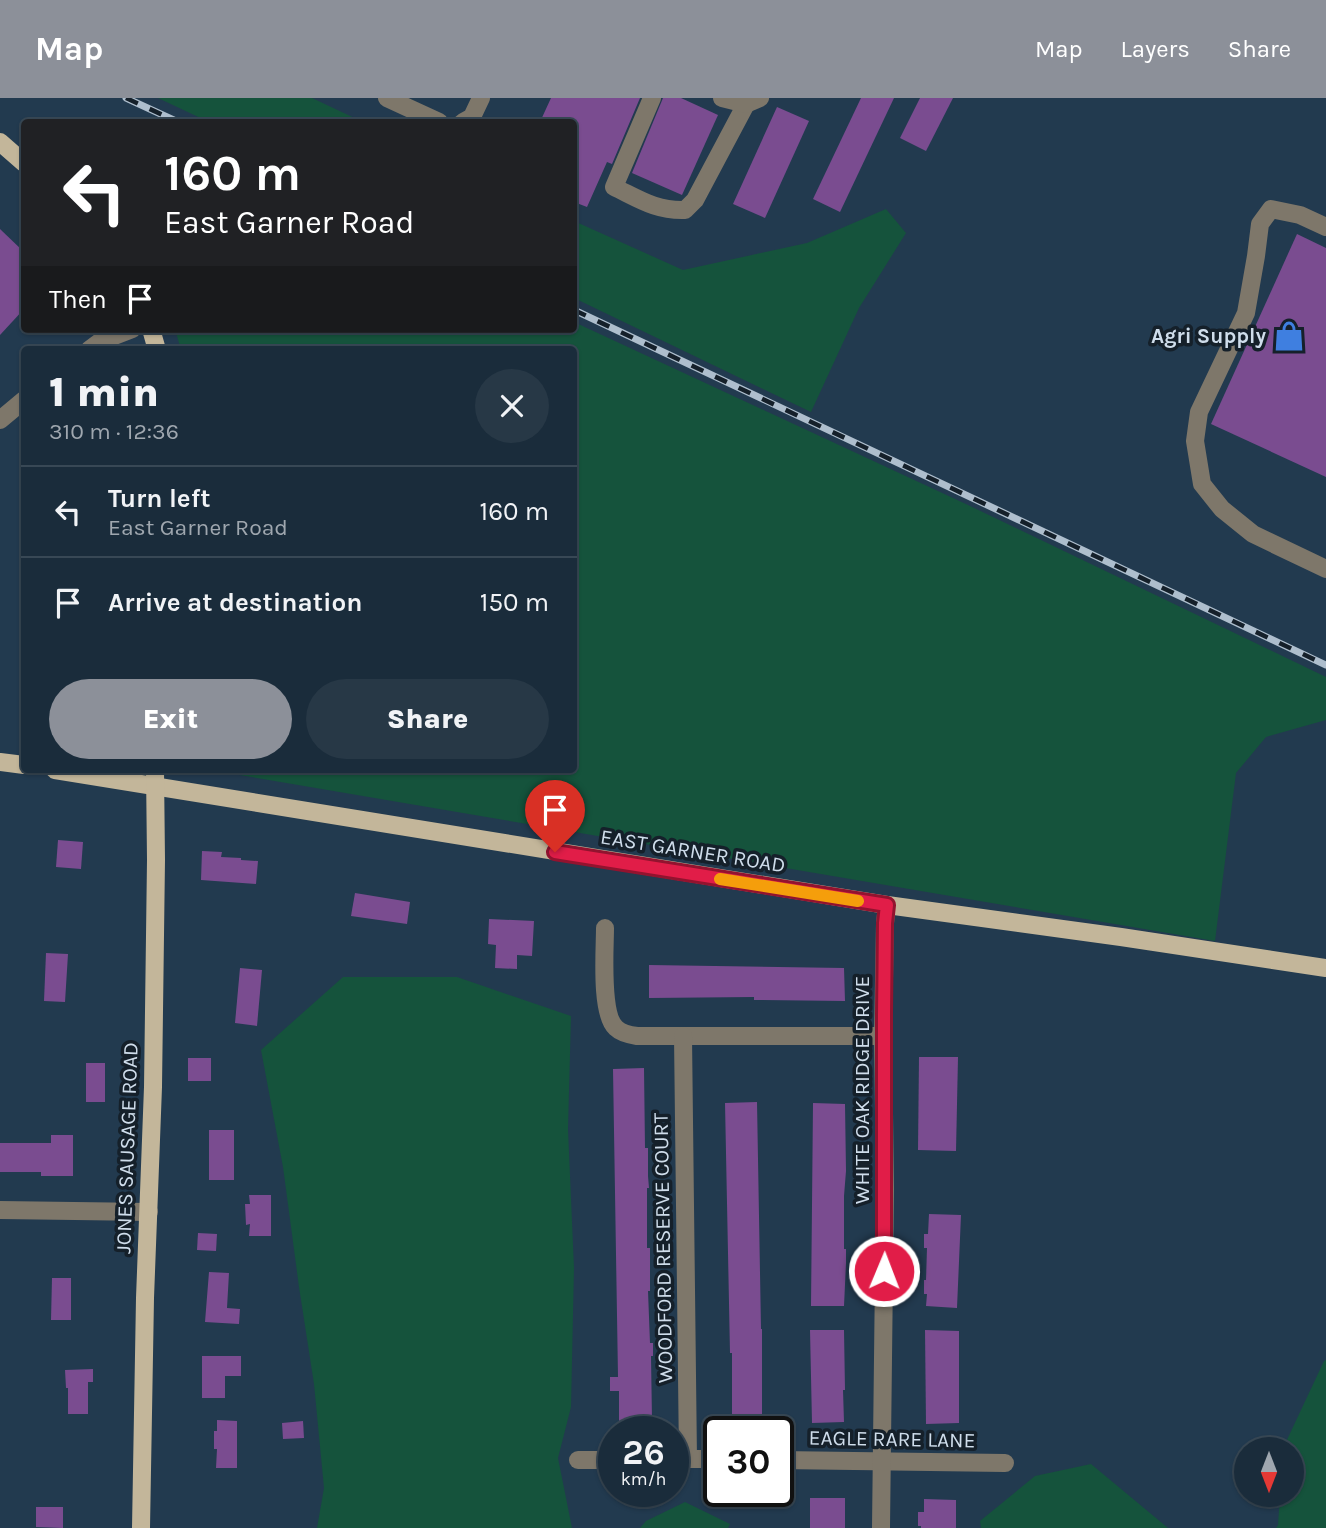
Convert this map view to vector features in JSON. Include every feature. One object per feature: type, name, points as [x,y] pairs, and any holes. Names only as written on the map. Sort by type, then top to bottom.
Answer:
[{"type":"main road","points":[[0,142],[21,160]]},
{"type":"main road","points":[[0,761],[21,764]]},
{"type":"main road","name":"EAST GARNER ROAD","points":[[92,773],[155,778],[887,905],[1326,968]]},
{"type":"main road","name":"JONES SAUSAGE ROAD","points":[[141,1528],[153,1087],[155,778]]},
{"type":"street","points":[[387,98],[432,119]]},
{"type":"street","points":[[468,119],[481,98]]},
{"type":"street","points":[[652,98],[614,187],[652,206],[669,211],[685,210],[695,200],[753,101],[722,98]]},
{"type":"street","points":[[1326,227],[1300,215],[1270,209],[1260,224],[1245,313],[1199,412],[1195,441],[1202,484],[1222,509],[1253,534],[1326,569]]},
{"type":"street","points":[[94,346],[122,333]]},
{"type":"street","points":[[0,420],[21,402]]},
{"type":"street","name":"WHITE OAK RIDGE DRIVE","points":[[881,1528],[885,1189],[883,1036],[887,905]]},
{"type":"street","points":[[605,928],[606,1001],[608,1013],[616,1029],[637,1036],[883,1036]]},
{"type":"street","name":"WOODFORD RESERVE COURT","points":[[681,1416],[683,1036]]},
{"type":"street","points":[[0,1210],[149,1212]]},
{"type":"street","points":[[578,1460],[598,1460]]},
{"type":"street","name":"EAGLE RARE LANE","points":[[794,1460],[1005,1463]]},
{"type":"green space","points":[[158,98],[312,98],[357,119],[203,119]]},
{"type":"green space","points":[[886,209],[906,233],[859,308],[811,412],[577,299],[577,222],[683,270],[807,243]]},
{"type":"green space","points":[[577,323],[968,505],[1326,677],[1326,720],[1266,737],[1236,773],[1215,941],[228,773],[577,773],[577,346],[180,346],[176,333],[577,333]]},
{"type":"green space","points":[[343,977],[457,977],[571,1016],[568,1129],[574,1268],[571,1407],[558,1458],[572,1528],[317,1528],[324,1488],[314,1384],[283,1167],[261,1050]]},
{"type":"green space","points":[[1326,1360],[1326,1528],[1276,1528],[1279,1507],[1304,1507],[1304,1437],[1288,1437]]},
{"type":"green space","points":[[1091,1464],[1168,1528],[981,1528],[980,1521],[1035,1476]]},
{"type":"green space","points":[[689,1504],[730,1524],[728,1528],[640,1528],[646,1521],[675,1507],[689,1507]]},
{"type":"building","points":[[551,98],[640,98],[612,164],[607,162],[587,207],[577,203],[577,119],[541,119]]},
{"type":"building","points":[[663,98],[681,98],[718,115],[682,195],[632,173]]},
{"type":"building","points":[[861,98],[894,98],[840,212],[813,199]]},
{"type":"building","points":[[920,98],[953,98],[926,151],[900,138]]},
{"type":"building","points":[[777,107],[809,121],[765,218],[733,204]]},
{"type":"building","points":[[0,229],[21,249],[21,312],[0,335]]},
{"type":"building","name":"Agri Supply","points":[[1297,234],[1326,248],[1326,477],[1211,424]]},
{"type":"building","points":[[58,840],[83,842],[81,869],[56,867]]},
{"type":"building","points":[[202,851],[222,852],[221,857],[258,861],[256,884],[201,880]]},
{"type":"building","points":[[355,893],[410,902],[407,924],[351,916]]},
{"type":"building","points":[[489,919],[534,921],[532,956],[517,955],[517,969],[495,968],[496,945],[488,944]]},
{"type":"building","points":[[46,953],[68,954],[65,1002],[44,1001]]},
{"type":"building","points":[[649,965],[844,968],[845,1001],[754,1000],[754,997],[649,998]]},
{"type":"building","points":[[240,968],[262,970],[257,1026],[235,1023]]},
{"type":"building","points":[[919,1057],[958,1057],[956,1151],[918,1150]]},
{"type":"building","points":[[188,1058],[211,1058],[211,1081],[188,1081]]},
{"type":"building","points":[[86,1063],[105,1063],[105,1102],[86,1102]]},
{"type":"building","points":[[644,1068],[645,1148],[648,1148],[649,1188],[648,1291],[650,1343],[653,1343],[652,1416],[619,1416],[619,1391],[610,1391],[610,1377],[618,1377],[613,1069]]},
{"type":"building","points":[[757,1102],[762,1416],[732,1416],[725,1103]]},
{"type":"building","points":[[813,1103],[845,1104],[844,1306],[811,1306]]},
{"type":"building","points":[[209,1130],[234,1130],[234,1180],[209,1180]]},
{"type":"building","points":[[51,1135],[73,1135],[73,1176],[41,1176],[41,1172],[0,1172],[0,1143],[51,1143]]},
{"type":"building","points":[[249,1195],[271,1195],[271,1236],[249,1236],[250,1224],[246,1225],[245,1204],[250,1204]]},
{"type":"building","points":[[929,1214],[961,1215],[957,1308],[926,1306],[924,1280],[927,1248],[924,1248],[924,1234],[928,1234]]},
{"type":"building","points":[[198,1233],[217,1234],[216,1251],[197,1250]]},
{"type":"building","points":[[209,1272],[229,1273],[227,1308],[240,1309],[239,1324],[205,1322]]},
{"type":"building","points":[[52,1278],[71,1278],[71,1320],[51,1320]]},
{"type":"building","points":[[810,1330],[844,1330],[844,1422],[812,1423]]},
{"type":"building","points":[[925,1330],[959,1331],[959,1423],[926,1424]]},
{"type":"building","points":[[202,1356],[241,1356],[241,1376],[225,1376],[225,1398],[202,1398]]},
{"type":"building","points":[[93,1369],[93,1382],[88,1382],[88,1414],[68,1414],[65,1370]]},
{"type":"building","points":[[217,1420],[237,1421],[237,1468],[216,1468],[214,1431],[217,1431]]},
{"type":"building","points":[[303,1421],[304,1438],[283,1439],[282,1423]]},
{"type":"building","points":[[810,1498],[845,1498],[845,1528],[810,1528]]},
{"type":"building","points":[[924,1499],[956,1500],[956,1528],[918,1526],[918,1512],[924,1512]]},
{"type":"building","points":[[36,1507],[63,1507],[63,1528],[36,1527]]},
{"type":"railway","points":[[126,98],[172,119]]},
{"type":"railway","points":[[577,311],[1326,665]]},
{"type":"slow traffic","points":[[720,879],[858,901]]},
{"type":"place","name":"Agri Supply","points":[[1289,336]]},
{"type":"route","points":[[555,852],[887,905],[884,1014],[884,1271]]}]
